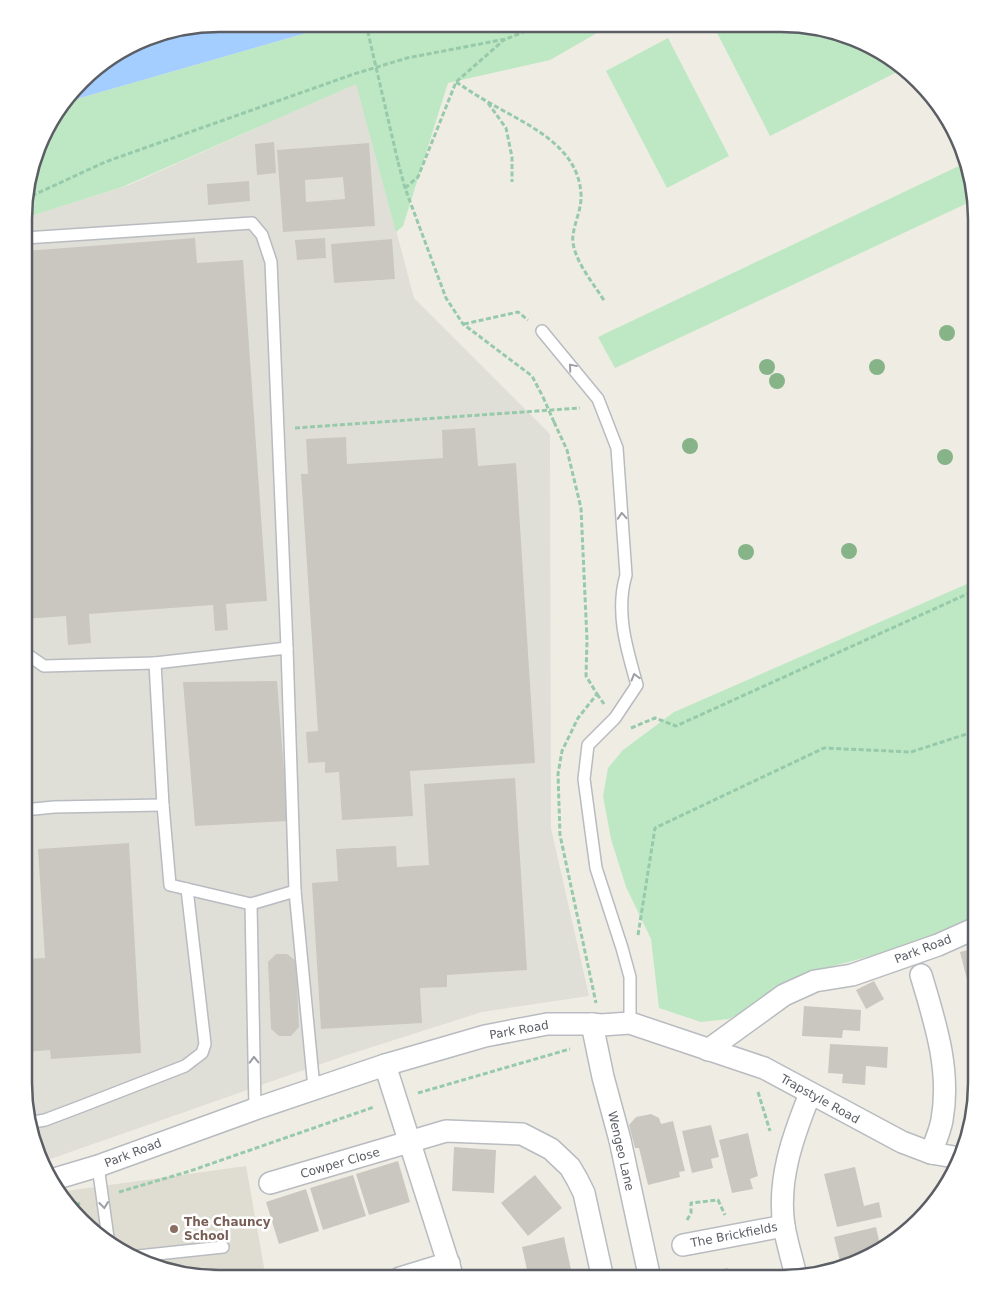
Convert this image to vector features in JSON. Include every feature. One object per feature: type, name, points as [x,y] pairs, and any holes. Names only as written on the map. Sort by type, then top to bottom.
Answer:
[{"type":"street","name":"Park Road","points":[[58,1178],[98,1166],[385,1064],[485,1036],[548,1024],[630,1023],[708,1050],[784,995],[815,981],[852,974],[938,945],[968,932]]},
{"type":"street","points":[[921,975],[937,1031],[942,1055],[944,1081],[942,1121],[931,1153]]},
{"type":"street","name":"Wengeo Lane","points":[[597,1024],[603,1077],[620,1140],[648,1270]]},
{"type":"street","name":"Trapstyle Road","points":[[708,1050],[764,1068],[902,1142],[931,1153],[952,1157]]},
{"type":"street","points":[[385,1064],[451,1270]]},
{"type":"street","name":"The Brickfields","points":[[795,1270],[784,1226],[784,1189],[790,1149],[810,1094]]},
{"type":"street","name":"Cowper Close","points":[[270,1183],[446,1131],[522,1134],[552,1149],[570,1167],[584,1194],[602,1270]]},
{"type":"street","name":"The Brickfields","points":[[683,1245],[784,1226]]},
{"type":"lane","points":[[32,238],[252,223],[262,235],[271,262],[295,891],[314,1088]]},
{"type":"lane","points":[[542,331],[598,399],[617,448],[626,576],[622,590],[624,637],[637,685],[615,718],[588,745],[584,778],[596,868],[630,977],[630,1023]]},
{"type":"lane","points":[[32,658],[44,666],[155,663],[287,648]]},
{"type":"lane","points":[[155,663],[163,805],[170,885],[251,904],[295,891]]},
{"type":"lane","points":[[32,809],[163,805]]},
{"type":"lane","points":[[36,1121],[82,1106],[185,1066],[202,1053],[205,1044],[188,888]]},
{"type":"lane","points":[[251,904],[255,1109]]},
{"type":"lane","points":[[98,1166],[107,1233]]},
{"type":"lane","points":[[146,1255],[223,1247]]},
{"type":"path","points":[[368,32],[405,188],[446,298],[463,324],[532,376],[567,450],[580,508],[586,676],[625,731],[655,718],[676,726],[968,594]]},
{"type":"path","points":[[34,195],[105,162],[354,74],[407,58],[506,39],[524,32]]},
{"type":"path","points":[[405,188],[418,177],[456,82],[506,39]]},
{"type":"path","points":[[456,82],[534,127],[565,153],[578,174],[582,195],[572,246],[605,302]]},
{"type":"path","points":[[488,102],[506,128],[512,157],[512,182]]},
{"type":"path","points":[[463,324],[518,312],[542,331]]},
{"type":"path","points":[[278,430],[601,406]]},
{"type":"path","points":[[597,1024],[560,835],[558,774],[562,751],[578,718],[598,694]]},
{"type":"path","points":[[622,948],[639,934],[655,828],[824,748],[911,752],[968,734]]},
{"type":"path","points":[[77,1204],[82,1203]]},
{"type":"shaded area","points":[[357,83],[414,298],[550,434],[551,828],[589,996],[482,1012],[344,1056],[49,1160],[42,1144],[36,1120],[32,1084],[32,216],[129,185]]},
{"type":"shaded area","name":"The Chauncy School","points":[[246,1166],[265,1270],[195,1269],[159,1261],[126,1245],[106,1232],[87,1216],[67,1191]]},
{"type":"green space","points":[[310,32],[599,32],[550,60],[448,83],[403,226],[396,232],[356,84],[122,187],[32,216],[36,183],[42,159],[58,126],[77,99]]},
{"type":"green space","points":[[717,32],[780,32],[817,36],[841,42],[863,52],[896,73],[770,136]]},
{"type":"green space","points":[[668,38],[729,156],[667,188],[606,71]]},
{"type":"green space","points":[[960,166],[967,203],[615,368],[598,337]]},
{"type":"green space","points":[[968,583],[968,927],[955,934],[814,971],[729,1019],[701,1022],[659,1008],[651,939],[626,887],[611,839],[603,796],[608,768],[623,750],[674,712]]},
{"type":"water","points":[[220,32],[310,32],[77,99],[96,79],[116,64],[159,42],[195,34]]},
{"type":"building","points":[[274,142],[276,173],[257,175],[255,144]]},
{"type":"building","points":[[369,143],[375,226],[283,232],[277,150]],"holes":[[[343,177],[345,199],[306,202],[305,180]]]},
{"type":"building","points":[[249,181],[250,201],[208,205],[207,184]]},
{"type":"building","points":[[195,238],[197,263],[243,260],[267,601],[226,604],[228,630],[215,631],[213,605],[89,614],[91,643],[68,645],[66,616],[32,618],[32,250]]},
{"type":"building","points":[[325,238],[326,258],[297,260],[295,240]]},
{"type":"building","points":[[392,239],[395,279],[334,283],[331,244]]},
{"type":"building","points":[[475,428],[478,466],[516,463],[535,763],[410,771],[413,816],[342,820],[339,772],[325,773],[325,762],[308,763],[306,732],[318,731],[301,474],[308,474],[306,439],[346,437],[347,464],[443,458],[442,430]]},
{"type":"building","points":[[277,681],[288,821],[195,826],[183,682]]},
{"type":"building","points":[[515,778],[527,970],[447,975],[447,987],[420,988],[422,1023],[321,1029],[312,883],[338,881],[336,849],[396,846],[397,867],[429,865],[424,784]]},
{"type":"building","points":[[129,843],[141,1053],[51,1059],[50,1050],[32,1051],[32,959],[45,958],[38,849]]},
{"type":"building","points":[[968,950],[968,983],[960,952]]},
{"type":"building","points":[[276,954],[287,954],[296,961],[299,1027],[291,1036],[279,1036],[271,1029],[268,962]]},
{"type":"building","points":[[874,981],[884,999],[866,1009],[856,990]]},
{"type":"building","points":[[804,1006],[861,1010],[860,1031],[843,1030],[842,1038],[802,1036]]},
{"type":"building","points":[[830,1044],[888,1047],[887,1068],[866,1066],[865,1085],[842,1083],[843,1074],[828,1073]]},
{"type":"building","points":[[651,1114],[659,1118],[661,1124],[673,1121],[685,1171],[679,1172],[680,1177],[648,1185],[639,1148],[635,1148],[629,1125],[636,1117]]},
{"type":"building","points":[[711,1125],[719,1157],[711,1159],[713,1168],[692,1173],[682,1131]]},
{"type":"building","points":[[748,1133],[758,1176],[750,1179],[753,1189],[732,1193],[719,1140]]},
{"type":"building","points":[[454,1147],[496,1150],[494,1193],[452,1191]]},
{"type":"building","points":[[398,1161],[410,1202],[369,1215],[356,1174]]},
{"type":"building","points":[[855,1167],[864,1206],[879,1202],[882,1217],[837,1227],[824,1174]]},
{"type":"building","points":[[353,1175],[366,1216],[323,1230],[310,1188]]},
{"type":"building","points":[[535,1175],[562,1208],[528,1236],[501,1203]]},
{"type":"building","points":[[306,1189],[319,1231],[279,1244],[266,1202]]},
{"type":"building","points":[[876,1227],[879,1242],[840,1261],[834,1237]]},
{"type":"building","points":[[564,1237],[571,1270],[527,1270],[522,1247]]},
{"type":"place","name":"The Chauncy School","points":[[174,1229]]}]
